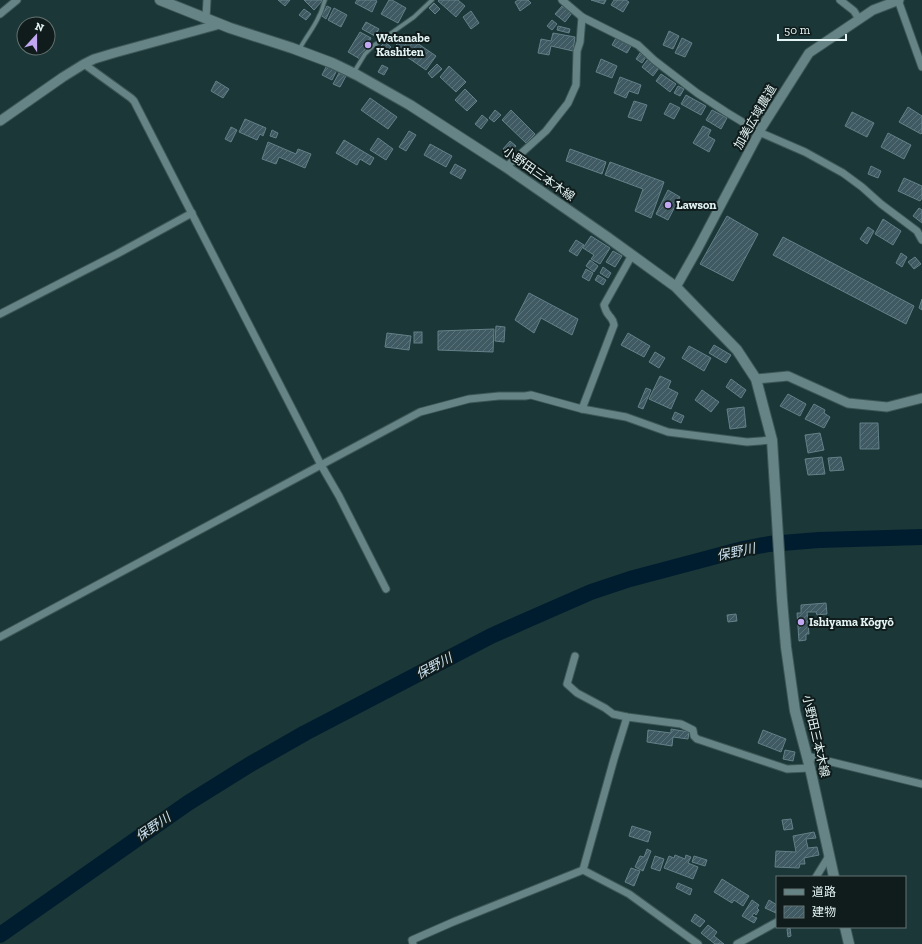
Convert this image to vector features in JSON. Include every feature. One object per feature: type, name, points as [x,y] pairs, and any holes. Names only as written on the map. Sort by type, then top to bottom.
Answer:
[{"type":"main road","name":"小野田三本木線","points":[[160,0],[220,24],[332,63],[354,73],[410,105],[506,167],[632,255],[676,288],[737,350],[756,379],[772,440],[786,648],[795,710],[810,768],[834,876]]},
{"type":"main road","points":[[845,928],[849,944]]},
{"type":"street","points":[[0,14],[17,0]]},
{"type":"street","points":[[206,18],[207,0]]},
{"type":"street","points":[[562,0],[582,17],[638,45],[654,60],[697,93],[726,112],[759,132],[805,152],[843,174],[862,187],[881,204],[917,231],[922,240]]},
{"type":"street","points":[[840,0],[854,11],[859,19]]},
{"type":"street","points":[[898,0],[922,67]]},
{"type":"street","name":"加美広域農道","points":[[676,288],[759,132],[809,53],[873,10],[898,0]]},
{"type":"street","points":[[506,167],[546,131],[568,103],[576,85],[577,52],[580,42],[582,17]]},
{"type":"street","points":[[0,121],[63,77],[94,59],[220,24]]},
{"type":"street","points":[[84,64],[134,101],[321,464],[339,496],[386,590]]},
{"type":"street","points":[[0,314],[117,254],[192,213]]},
{"type":"street","points":[[582,409],[614,325],[612,317],[608,314],[604,305],[632,255]]},
{"type":"street","points":[[756,379],[788,376],[848,403],[887,407],[922,398]]},
{"type":"street","points":[[0,637],[420,412],[469,399],[532,395],[582,409],[626,417],[668,432],[747,442],[772,440]]},
{"type":"street","points":[[575,656],[567,684],[577,693],[613,714],[681,724],[691,728],[697,739],[787,769],[810,768]]},
{"type":"street","points":[[583,870],[627,717]]},
{"type":"street","points":[[807,756],[922,784]]},
{"type":"street","points":[[817,876],[829,856]]},
{"type":"street","points":[[413,944],[412,940],[453,922],[583,870],[629,894],[698,944]]},
{"type":"street","points":[[737,944],[776,923]]},
{"type":"lane","points":[[298,51],[303,40],[320,15],[325,0]]},
{"type":"lane","points":[[354,73],[365,54],[373,46],[414,17],[432,0]]},
{"type":"building","points":[[278,0],[290,0],[285,6]]},
{"type":"building","points":[[304,0],[321,0],[322,1],[314,10]]},
{"type":"building","points":[[357,0],[377,1],[372,12],[355,3]]},
{"type":"building","points":[[389,0],[392,0],[406,8],[398,23],[381,14]]},
{"type":"building","points":[[458,0],[465,6],[456,17],[438,1]]},
{"type":"building","points":[[518,0],[528,0],[531,3],[520,11],[515,2]]},
{"type":"building","points":[[591,0],[606,0],[604,4]]},
{"type":"building","points":[[614,0],[626,0],[629,2],[623,12],[611,5]]},
{"type":"building","points":[[434,3],[440,9],[435,14],[429,8]]},
{"type":"building","points":[[327,6],[331,8],[326,19],[322,16]]},
{"type":"building","points":[[562,6],[572,13],[565,22],[555,14]]},
{"type":"building","points":[[334,8],[347,15],[341,27],[328,20]]},
{"type":"building","points":[[304,9],[311,14],[306,20],[299,15]]},
{"type":"building","points":[[471,11],[479,23],[471,29],[463,17]]},
{"type":"building","points":[[552,20],[557,24],[552,30],[547,26]]},
{"type":"building","points":[[366,22],[379,29],[375,36],[362,29]]},
{"type":"building","points":[[558,26],[570,29],[569,33],[557,30]]},
{"type":"building","points":[[669,31],[679,36],[673,49],[663,45]]},
{"type":"building","points":[[360,32],[371,38],[360,59],[348,52]]},
{"type":"building","points":[[553,33],[575,37],[573,51],[551,46],[549,55],[538,53],[541,39],[551,41]]},
{"type":"building","points":[[404,34],[436,56],[426,70],[394,48]]},
{"type":"building","points":[[616,38],[631,46],[627,53],[612,45]]},
{"type":"building","points":[[682,38],[692,43],[685,57],[675,53]]},
{"type":"building","points":[[385,42],[391,47],[380,57],[375,52]]},
{"type":"building","points":[[640,53],[646,57],[642,63],[636,59]]},
{"type":"building","points":[[601,59],[617,66],[612,78],[596,72]]},
{"type":"building","points":[[648,59],[659,68],[653,76],[642,67]]},
{"type":"building","points":[[437,64],[442,69],[432,78],[428,73]]},
{"type":"building","points":[[327,65],[337,70],[332,80],[322,75]]},
{"type":"building","points":[[382,65],[388,68],[384,75],[378,72]]},
{"type":"building","points":[[449,66],[466,82],[456,92],[440,77]]},
{"type":"building","points":[[339,73],[346,76],[340,87],[333,84]]},
{"type":"building","points":[[661,74],[676,84],[670,92],[656,81]]},
{"type":"building","points":[[620,77],[641,85],[638,94],[629,91],[626,98],[614,93]]},
{"type":"building","points":[[216,81],[229,89],[223,98],[211,91]]},
{"type":"building","points":[[678,86],[684,89],[680,96],[674,93]]},
{"type":"building","points":[[465,89],[477,101],[467,111],[455,100]]},
{"type":"building","points":[[686,95],[706,106],[701,115],[681,104]]},
{"type":"building","points":[[370,98],[397,117],[388,129],[361,110]]},
{"type":"building","points":[[634,101],[647,105],[641,121],[628,117]]},
{"type":"building","points":[[670,103],[680,108],[674,119],[664,114]]},
{"type":"building","points":[[908,107],[922,116],[921,134],[899,122]]},
{"type":"building","points":[[495,110],[501,115],[494,122],[489,118]]},
{"type":"building","points":[[511,110],[535,134],[526,143],[502,120]]},
{"type":"building","points":[[712,110],[727,118],[721,129],[706,120]]},
{"type":"building","points":[[852,112],[874,123],[867,137],[845,126]]},
{"type":"building","points":[[482,115],[488,120],[481,129],[475,124]]},
{"type":"building","points":[[245,119],[266,128],[263,136],[260,134],[257,140],[239,132]]},
{"type":"building","points":[[703,126],[711,130],[708,136],[715,140],[709,152],[693,143]]},
{"type":"building","points":[[231,127],[237,130],[231,142],[225,139]]},
{"type":"building","points":[[272,130],[278,133],[276,138],[270,136]]},
{"type":"building","points":[[409,131],[416,135],[406,151],[399,147]]},
{"type":"building","points":[[888,133],[911,145],[904,159],[881,147]]},
{"type":"building","points":[[378,138],[393,149],[386,160],[370,150]]},
{"type":"building","points":[[344,140],[374,158],[370,165],[360,159],[357,165],[336,153]]},
{"type":"building","points":[[510,141],[516,146],[509,154],[503,149]]},
{"type":"building","points":[[268,142],[296,154],[298,149],[311,154],[305,168],[279,157],[276,164],[262,159]]},
{"type":"building","points":[[430,144],[452,156],[446,167],[424,155]]},
{"type":"building","points":[[570,149],[606,162],[602,174],[566,161]]},
{"type":"building","points":[[610,162],[664,182],[651,218],[635,211],[643,189],[605,175]]},
{"type":"building","points":[[455,164],[466,170],[461,179],[450,173]]},
{"type":"building","points":[[871,166],[881,171],[878,178],[868,174]]},
{"type":"building","points":[[904,178],[922,186],[922,198],[920,201],[898,191]]},
{"type":"building","points":[[668,190],[680,197],[668,220],[656,214]]},
{"type":"building","points":[[919,208],[922,210],[922,223],[913,216]]},
{"type":"building","points":[[727,216],[758,234],[733,281],[700,264]]},
{"type":"building","points":[[883,219],[901,231],[893,245],[875,234]]},
{"type":"building","points":[[868,227],[874,231],[867,244],[860,239]]},
{"type":"building","points":[[591,236],[610,248],[600,264],[591,259],[594,255],[583,248]]},
{"type":"building","points":[[783,237],[914,306],[906,324],[773,255]]},
{"type":"building","points":[[576,240],[584,245],[577,256],[569,251]]},
{"type":"building","points":[[613,251],[622,256],[615,267],[606,262]]},
{"type":"building","points":[[901,253],[907,257],[902,267],[896,263]]},
{"type":"building","points":[[915,257],[921,264],[914,269],[908,262]]},
{"type":"building","points":[[590,260],[598,266],[594,272],[586,266]]},
{"type":"building","points":[[603,267],[611,273],[608,278],[600,273]]},
{"type":"building","points":[[586,269],[593,273],[589,281],[582,277]]},
{"type":"building","points":[[598,275],[606,280],[603,285],[595,280]]},
{"type":"building","points":[[529,293],[578,319],[572,335],[541,318],[534,333],[515,320]]},
{"type":"building","points":[[922,299],[922,310],[919,308]]},
{"type":"building","points":[[496,326],[505,327],[504,342],[495,341]]},
{"type":"building","points":[[494,329],[493,352],[438,350],[438,331]]},
{"type":"building","points":[[414,332],[422,332],[422,343],[414,343]]},
{"type":"building","points":[[387,333],[411,336],[409,350],[385,347]]},
{"type":"building","points":[[628,333],[650,346],[644,357],[621,345]]},
{"type":"building","points":[[714,345],[731,355],[726,363],[709,353]]},
{"type":"building","points":[[689,346],[711,358],[704,371],[682,358]]},
{"type":"building","points":[[655,352],[665,358],[659,368],[649,362]]},
{"type":"building","points":[[660,376],[671,381],[668,388],[678,393],[671,409],[649,399]]},
{"type":"building","points":[[731,379],[746,390],[741,398],[726,387]]},
{"type":"building","points":[[646,388],[651,390],[643,409],[638,407]]},
{"type":"building","points":[[702,390],[719,402],[711,412],[695,400]]},
{"type":"building","points":[[788,394],[806,404],[800,416],[780,406]]},
{"type":"building","points":[[814,404],[825,410],[824,413],[830,417],[824,428],[805,419]]},
{"type":"building","points":[[744,407],[746,427],[730,429],[727,409]]},
{"type":"building","points":[[675,412],[684,416],[681,423],[672,419]]},
{"type":"building","points":[[860,423],[878,423],[879,449],[860,449]]},
{"type":"building","points":[[820,433],[824,450],[808,453],[805,435]]},
{"type":"building","points":[[822,457],[825,474],[808,475],[805,459]]},
{"type":"building","points":[[841,457],[844,470],[830,471],[828,458]]},
{"type":"building","points":[[826,603],[827,614],[817,615],[816,612],[807,612],[809,634],[806,634],[806,640],[799,641],[797,613],[801,613],[801,605]]},
{"type":"building","points":[[736,614],[737,621],[728,622],[727,615]]},
{"type":"building","points":[[671,729],[689,732],[688,739],[673,737],[672,746],[647,742],[648,730],[671,733]]},
{"type":"building","points":[[763,730],[786,739],[781,752],[758,743]]},
{"type":"building","points":[[785,750],[795,752],[793,761],[783,759]]},
{"type":"building","points":[[791,819],[793,829],[784,830],[782,820]]},
{"type":"building","points":[[632,826],[651,832],[648,842],[629,836]]},
{"type":"building","points":[[814,832],[816,838],[806,839],[808,848],[817,847],[819,855],[804,858],[805,864],[800,864],[799,868],[775,867],[776,851],[796,852],[793,836]]},
{"type":"building","points":[[647,849],[651,851],[643,871],[635,867],[640,856],[644,857]]},
{"type":"building","points":[[675,855],[685,859],[686,855],[691,857],[688,863],[698,867],[693,879],[664,868],[669,856],[674,858]]},
{"type":"building","points":[[655,856],[664,859],[660,871],[651,868]]},
{"type":"building","points":[[694,856],[707,860],[705,866],[692,862]]},
{"type":"building","points":[[631,868],[640,871],[634,886],[625,882]]},
{"type":"building","points":[[722,879],[749,896],[743,906],[734,900],[732,903],[714,892]]},
{"type":"building","points":[[678,883],[692,889],[690,895],[676,888]]},
{"type":"building","points":[[752,900],[759,905],[757,908],[759,910],[756,915],[754,913],[752,916],[757,918],[754,923],[742,916]]},
{"type":"building","points":[[769,900],[776,904],[776,913],[765,908]]},
{"type":"building","points":[[695,914],[705,921],[700,927],[691,921]]},
{"type":"building","points":[[708,925],[717,932],[714,936],[724,944],[715,944],[701,933]]},
{"type":"building","points":[[790,928],[791,936],[788,937],[787,929]]},
{"type":"waterway","name":"保野川","points":[[0,935],[188,803],[249,765],[305,733],[491,636],[591,592],[630,579],[743,549],[769,544],[819,540],[922,537]]},
{"type":"place","name":"Watanabe Kashiten","points":[[368,45]]},
{"type":"place","name":"Lawson","points":[[668,205]]},
{"type":"place","name":"Ishiyama Kōgyō","points":[[801,622]]}]
